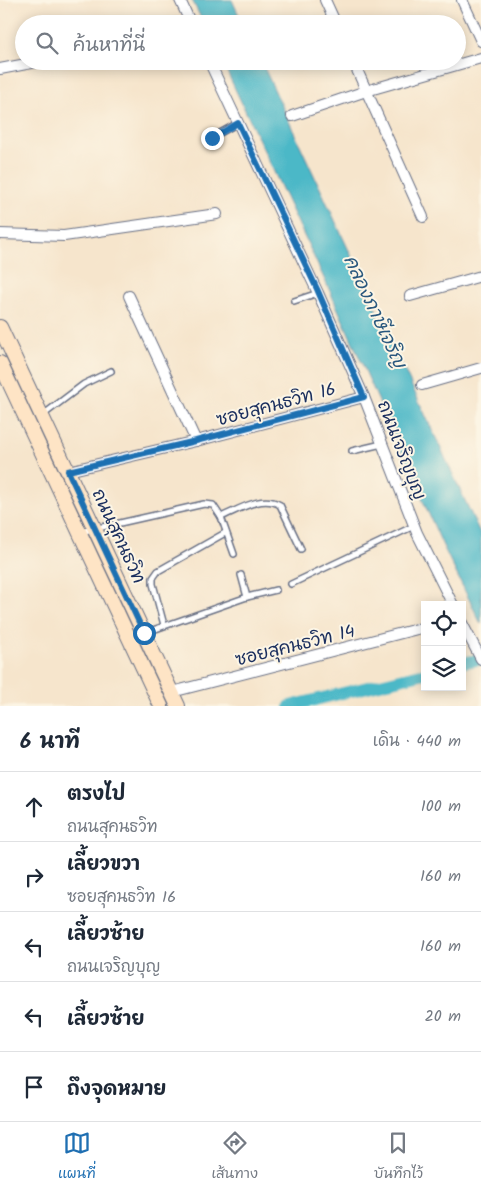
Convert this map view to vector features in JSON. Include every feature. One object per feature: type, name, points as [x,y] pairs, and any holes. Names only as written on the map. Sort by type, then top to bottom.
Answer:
[{"type":"main road","name":"ถนนสุคนธวิท","points":[[0,327],[178,706]]},
{"type":"main road","name":"ถนนสุคนธวิท","points":[[0,363],[161,706]]},
{"type":"street","points":[[180,0],[188,15]]},
{"type":"street","points":[[325,0],[332,15]]},
{"type":"street","points":[[462,0],[481,41]]},
{"type":"street","points":[[466,62],[481,58]]},
{"type":"street","points":[[0,69],[15,66]]},
{"type":"street","name":"ถนนเจริญบุญ","points":[[213,70],[318,292],[364,397],[414,526],[451,601]]},
{"type":"street","points":[[357,70],[423,217]]},
{"type":"street","points":[[292,116],[366,91],[439,70]]},
{"type":"street","points":[[0,234],[64,236],[217,214]]},
{"type":"street","points":[[410,296],[481,276]]},
{"type":"street","name":"ซอยสุคนธวิท 16","points":[[129,296],[196,441]]},
{"type":"street","points":[[422,385],[481,368]]},
{"type":"street","name":"ซอยสุคนธวิท 16","points":[[68,471],[196,441],[364,397]]},
{"type":"street","name":"ซอยสุคนธวิท 14","points":[[172,692],[421,628]]},
{"type":"street","points":[[466,631],[481,659]]},
{"type":"lane","points":[[212,138],[238,123]]},
{"type":"lane","points":[[294,301],[318,292]]},
{"type":"lane","points":[[42,416],[84,384],[111,370]]},
{"type":"lane","points":[[352,451],[382,444]]},
{"type":"lane","points":[[221,517],[254,504],[274,501],[280,505],[301,550]]},
{"type":"lane","points":[[80,532],[204,504],[213,506],[221,517],[234,554]]},
{"type":"lane","points":[[291,584],[414,526]]},
{"type":"lane","points":[[164,625],[153,578],[158,571],[225,532]]},
{"type":"lane","points":[[241,575],[247,597]]},
{"type":"lane","points":[[129,639],[247,597],[276,590]]},
{"type":"water","points":[[192,0],[232,0],[239,15],[200,15]]},
{"type":"water","name":"คลองภาษีเจริญ","points":[[226,70],[265,70],[481,535],[481,624],[443,546],[329,289]]},
{"type":"waterway","points":[[466,662],[481,659]]},
{"type":"waterway","points":[[290,706],[421,674]]},
{"type":"route","points":[[144,633],[68,471],[196,441],[364,397],[317,289],[238,123],[212,138]]}]
